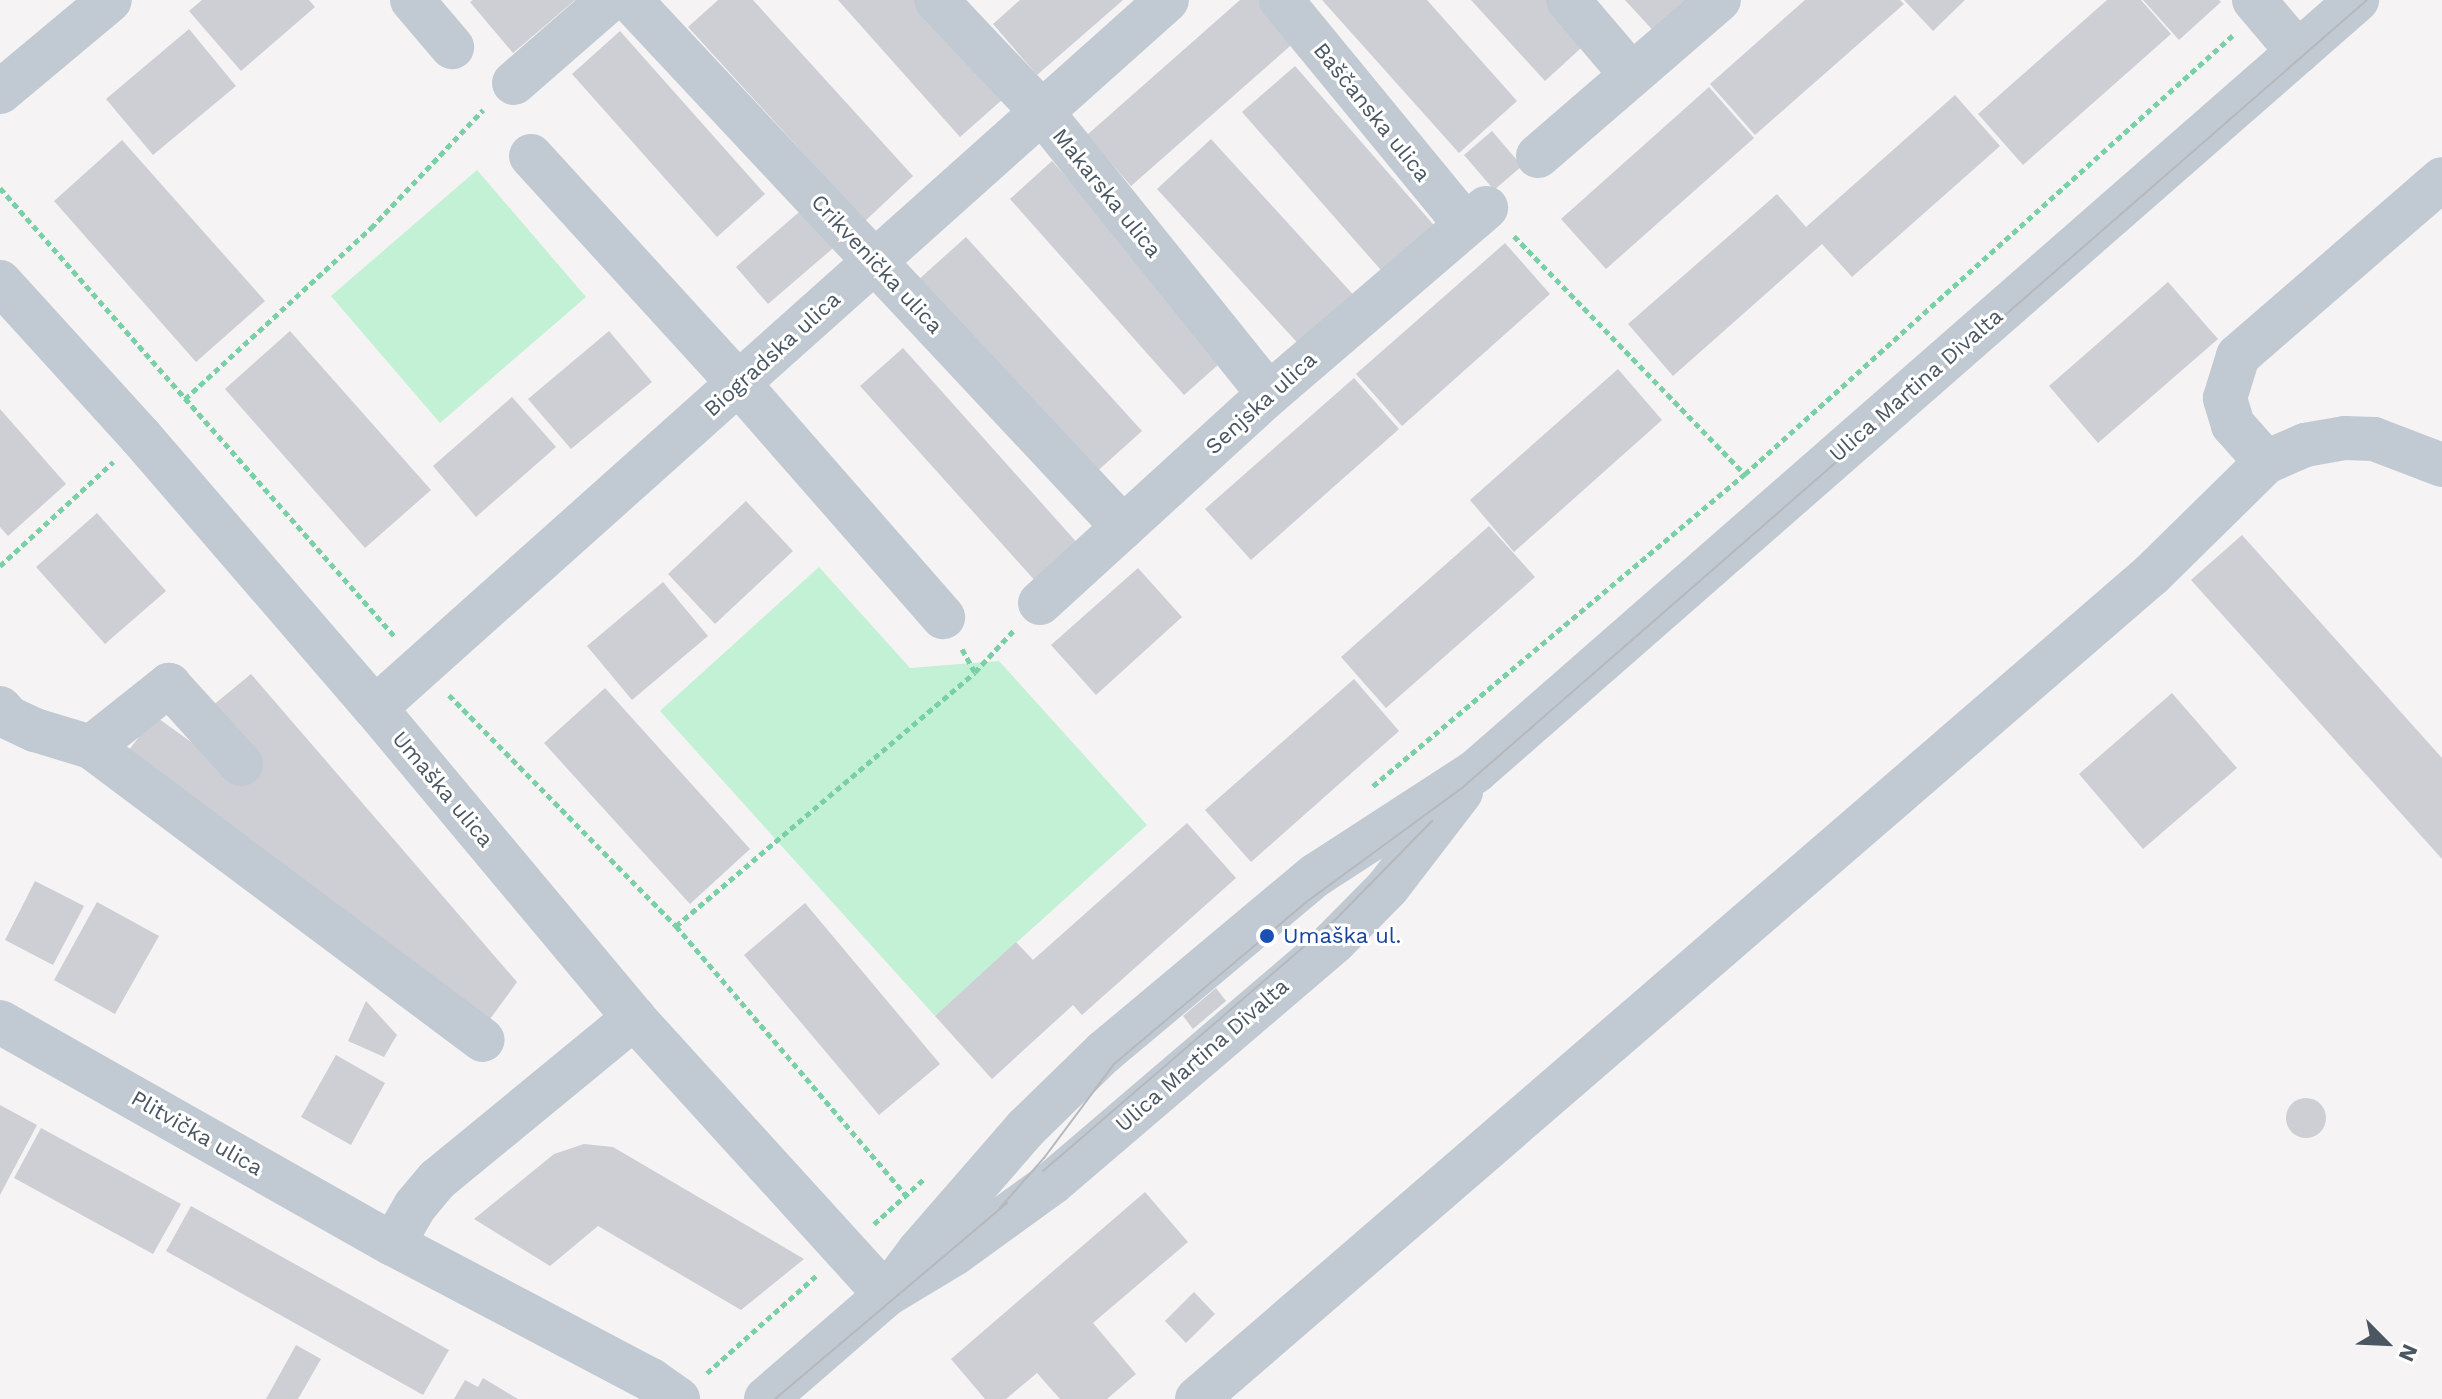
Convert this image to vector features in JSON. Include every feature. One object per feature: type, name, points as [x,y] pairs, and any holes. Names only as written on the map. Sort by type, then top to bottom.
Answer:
[{"type":"street","points":[[0,92],[110,0]]},
{"type":"street","points":[[412,0],[452,47]]},
{"type":"street","points":[[514,83],[609,0]]},
{"type":"street","name":"Crikvenička ulica","points":[[630,0],[1123,527]]},
{"type":"street","name":"Makarska ulica","points":[[936,0],[1042,112],[1269,394]]},
{"type":"street","name":"Biogradska ulica","points":[[375,708],[1167,0]]},
{"type":"street","name":"Baščanska ulica","points":[[1281,0],[1475,216]]},
{"type":"street","points":[[1568,0],[1631,74]]},
{"type":"street","points":[[1538,156],[1719,0]]},
{"type":"street","name":"Ulica Martina Divalta","points":[[886,1295],[919,1251],[1026,1128],[1097,1059],[1316,875],[1476,771],[2357,0]]},
{"type":"street","points":[[2258,5],[2298,52]]},
{"type":"street","points":[[531,156],[739,384],[943,617]]},
{"type":"street","points":[[2266,462],[2233,425],[2225,398],[2238,356],[2442,179]]},
{"type":"street","name":"Senjska ulica","points":[[1040,603],[1269,394],[1475,216]]},
{"type":"street","name":"Umaška ulica","points":[[0,282],[141,437],[375,708],[634,1018],[886,1295]]},
{"type":"street","points":[[1197,1399],[2151,575],[2266,462],[2305,445],[2345,438],[2374,439],[2442,465]]},
{"type":"street","points":[[91,747],[169,685],[241,764]]},
{"type":"street","points":[[0,708],[9,718],[35,730],[91,747],[482,1040]]},
{"type":"street","name":"Ulica Martina Divalta","points":[[766,1399],[886,1295],[954,1254],[1052,1183],[1334,942],[1388,887],[1476,771]]},
{"type":"street","points":[[393,1244],[415,1206],[438,1179],[634,1018]]},
{"type":"street","name":"Plitvička ulica","points":[[0,1022],[393,1244],[651,1380],[678,1399]]},
{"type":"path","points":[[1366,792],[1745,474],[2258,5]]},
{"type":"path","points":[[185,399],[371,228],[494,99],[514,83]]},
{"type":"path","points":[[1475,216],[1745,474]]},
{"type":"path","points":[[0,566],[141,437]]},
{"type":"path","points":[[676,926],[975,672],[1040,603]]},
{"type":"path","points":[[678,1399],[928,1175]]},
{"type":"green space","points":[[477,170],[586,297],[440,423],[331,296]]},
{"type":"green space","points":[[819,567],[910,668],[999,661],[1147,825],[935,1016],[660,711]]},
{"type":"building","points":[[202,0],[309,0],[315,7],[241,71],[189,11]]},
{"type":"building","points":[[575,0],[513,53],[470,2]]},
{"type":"building","points":[[718,0],[753,0],[913,176],[865,221],[688,27]]},
{"type":"building","points":[[838,0],[915,0],[1003,99],[960,137]]},
{"type":"building","points":[[1020,0],[1123,0],[1037,75],[993,24]]},
{"type":"building","points":[[1240,0],[1264,0],[1298,39],[1131,186],[1087,135]]},
{"type":"building","points":[[1322,0],[1427,0],[1517,101],[1459,153]]},
{"type":"building","points":[[1471,0],[1559,0],[1593,37],[1545,81]]},
{"type":"building","points":[[1625,0],[1700,0],[1659,37]]},
{"type":"building","points":[[1805,0],[1900,0],[1904,4],[1755,135],[1710,84]]},
{"type":"building","points":[[1904,0],[1965,0],[1933,31]]},
{"type":"building","points":[[2107,0],[2141,0],[2171,34],[2023,165],[1978,114]]},
{"type":"building","points":[[2143,0],[2219,0],[2221,2],[2179,40]]},
{"type":"building","points":[[189,29],[236,86],[153,155],[106,99]]},
{"type":"building","points":[[620,31],[765,194],[717,237],[572,74]]},
{"type":"building","points":[[1295,66],[1439,231],[1387,277],[1242,112]]},
{"type":"building","points":[[1709,87],[1754,138],[1606,269],[1561,219]]},
{"type":"building","points":[[1955,95],[2000,146],[1852,277],[1822,244],[1673,376],[1628,324],[1777,194],[1806,227]]},
{"type":"building","points":[[1492,131],[1522,166],[1494,190],[1464,155]]},
{"type":"building","points":[[1211,139],[1359,301],[1304,350],[1157,189]]},
{"type":"building","points":[[122,140],[265,301],[196,362],[54,201]]},
{"type":"building","points":[[1052,161],[1227,357],[1184,395],[1010,199]]},
{"type":"building","points":[[806,206],[839,243],[768,304],[736,267]]},
{"type":"building","points":[[966,237],[1142,431],[1093,475],[917,281]]},
{"type":"building","points":[[1505,243],[1550,294],[1402,426],[1356,374]]},
{"type":"building","points":[[2168,282],[2218,339],[2098,443],[2049,386]]},
{"type":"building","points":[[290,331],[431,490],[365,548],[225,389]]},
{"type":"building","points":[[609,331],[652,382],[571,449],[528,399]]},
{"type":"building","points":[[903,348],[1080,546],[1038,584],[860,386]]},
{"type":"building","points":[[1618,369],[1662,420],[1514,552],[1470,500]]},
{"type":"building","points":[[1354,378],[1399,429],[1251,560],[1205,509]]},
{"type":"building","points":[[512,397],[556,447],[476,517],[433,466]]},
{"type":"building","points":[[0,409],[66,484],[8,536],[0,527]]},
{"type":"building","points":[[746,501],[793,551],[715,624],[668,574]]},
{"type":"building","points":[[97,513],[166,591],[105,644],[36,567]]},
{"type":"building","points":[[1489,526],[1535,577],[1386,708],[1341,657]]},
{"type":"building","points":[[2242,535],[2442,758],[2442,859],[2191,580]]},
{"type":"building","points":[[1138,568],[1182,617],[1096,695],[1051,645]]},
{"type":"building","points":[[663,582],[708,636],[632,700],[587,646]]},
{"type":"building","points":[[251,674],[517,982],[485,1026],[125,755],[155,716],[248,783],[211,707]]},
{"type":"building","points":[[1354,679],[1399,731],[1251,862],[1205,810]]},
{"type":"building","points":[[605,688],[750,849],[690,904],[544,743]]},
{"type":"building","points":[[2172,693],[2237,768],[2143,849],[2079,774]]},
{"type":"building","points":[[1187,823],[1236,878],[1082,1015],[1073,1005],[992,1079],[935,1016],[1016,942],[1033,960]]},
{"type":"building","points":[[35,881],[84,906],[53,965],[5,940]]},
{"type":"building","points":[[97,902],[159,936],[115,1014],[54,980]]},
{"type":"building","points":[[805,903],[940,1064],[879,1115],[744,955]]},
{"type":"building","points":[[1216,988],[1226,1001],[1193,1029],[1183,1016]]},
{"type":"building","points":[[366,1001],[397,1035],[384,1057],[348,1041]]},
{"type":"building","points":[[336,1055],[385,1083],[351,1145],[301,1117]]},
{"type":"building","points":[[2306,1098],[2320,1104],[2326,1118],[2320,1132],[2306,1138],[2292,1132],[2286,1118],[2292,1104]]},
{"type":"building","points":[[0,1105],[37,1125],[0,1195]]},
{"type":"building","points":[[41,1128],[181,1204],[153,1254],[14,1178]]},
{"type":"building","points":[[584,1144],[613,1147],[804,1259],[741,1310],[598,1226],[550,1266],[474,1219],[554,1154]]},
{"type":"building","points":[[1145,1192],[1188,1242],[1093,1323],[1136,1374],[1107,1399],[1060,1399],[1037,1373],[1006,1399],[985,1399],[951,1359]]},
{"type":"building","points":[[191,1206],[449,1350],[423,1395],[166,1251]]},
{"type":"building","points":[[1194,1292],[1215,1314],[1186,1343],[1165,1321]]},
{"type":"building","points":[[296,1345],[321,1359],[298,1399],[266,1399]]},
{"type":"building","points":[[483,1378],[518,1399],[454,1399],[465,1380],[478,1387]]},
{"type":"tram line","points":[[1000,1208],[1044,1158],[1114,1064],[1309,900],[1462,788],[2367,0]]},
{"type":"tram line","points":[[1043,1171],[1335,920],[1432,821]]},
{"type":"tram line","points":[[775,1399],[1007,1203]]},
{"type":"place","name":"Umaška ul.","points":[[1267,936]]}]
